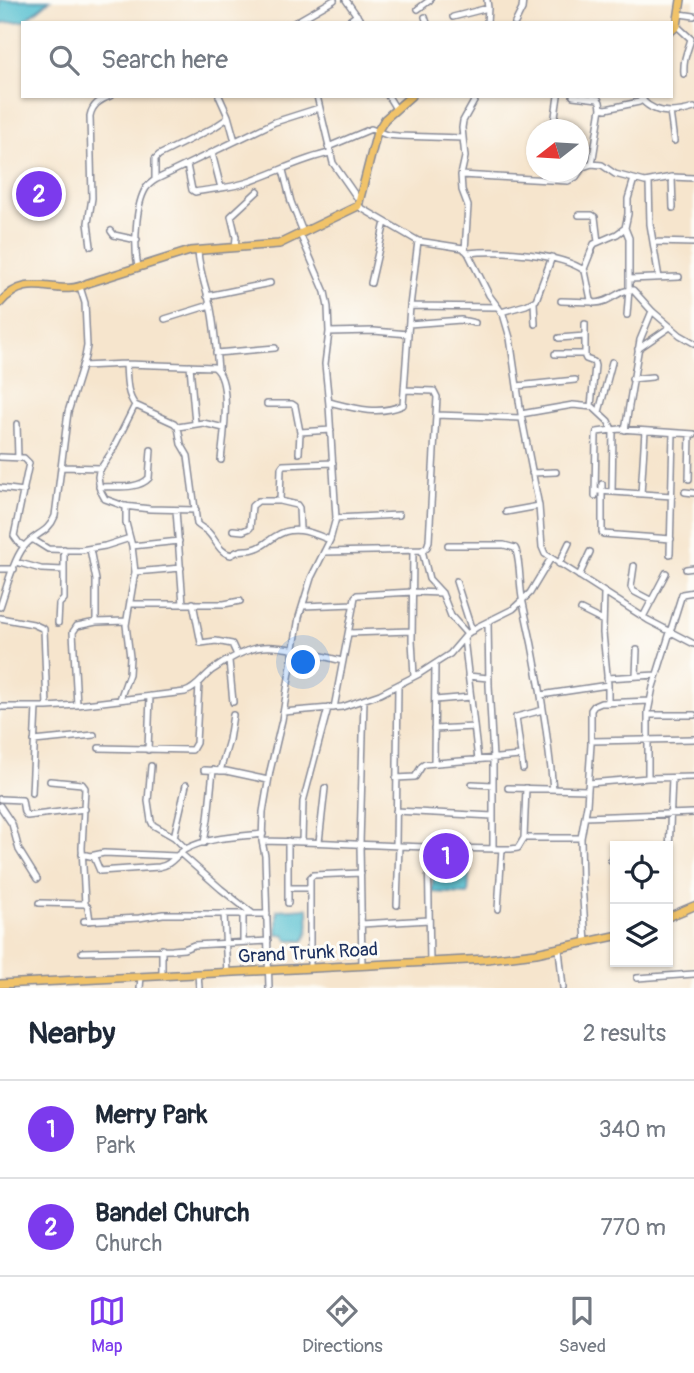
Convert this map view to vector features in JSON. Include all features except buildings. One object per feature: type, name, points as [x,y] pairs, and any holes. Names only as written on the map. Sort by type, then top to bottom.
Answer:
[{"type":"main road","points":[[674,28],[680,14],[681,0]]},
{"type":"main road","points":[[0,303],[18,288],[80,287],[88,282],[190,251],[279,244],[359,204],[377,132],[396,108],[408,98]]},
{"type":"main road","points":[[673,915],[694,906]]},
{"type":"main road","name":"Grand Trunk Road","points":[[3,985],[487,960],[559,949],[610,937]]},
{"type":"street","points":[[306,20],[334,0]]},
{"type":"street","points":[[346,0],[361,21]]},
{"type":"street","points":[[418,9],[430,0]]},
{"type":"street","points":[[486,21],[487,0]]},
{"type":"street","points":[[516,21],[523,0]]},
{"type":"street","points":[[453,17],[488,8]]},
{"type":"street","points":[[680,14],[694,16]]},
{"type":"street","points":[[349,21],[357,15]]},
{"type":"street","points":[[674,28],[692,39],[684,59],[684,74]]},
{"type":"street","points":[[91,246],[88,223],[92,198],[90,116],[94,105],[106,98]]},
{"type":"street","points":[[220,98],[235,141]]},
{"type":"street","points":[[317,98],[333,163],[359,204],[418,241],[463,248],[499,309],[510,338],[545,554],[643,617],[694,644]]},
{"type":"street","points":[[389,98],[396,108]]},
{"type":"street","points":[[466,251],[468,206],[462,190],[461,175],[465,157],[463,121],[476,98]]},
{"type":"street","points":[[555,119],[558,98]]},
{"type":"street","points":[[592,164],[601,108],[599,98]]},
{"type":"street","points":[[601,108],[616,108],[643,98],[653,110],[670,113],[694,108]]},
{"type":"street","points":[[138,267],[135,253],[141,202],[145,190],[155,180],[275,121],[319,108]]},
{"type":"street","points":[[670,113],[674,141]]},
{"type":"street","points":[[155,180],[155,159],[159,155],[228,118]]},
{"type":"street","points":[[187,165],[192,190],[195,192],[253,180],[283,170],[366,130],[398,136],[463,138]]},
{"type":"street","points":[[212,153],[221,188]]},
{"type":"street","points":[[461,175],[568,181],[576,177],[583,167],[592,164],[634,180],[649,182],[673,177],[694,178]]},
{"type":"street","points":[[269,988],[263,812],[303,606],[311,578],[330,540],[336,518],[325,364],[329,332],[328,307],[325,292],[301,233],[283,170]]},
{"type":"street","points":[[673,177],[673,208]]},
{"type":"street","points":[[235,247],[236,237],[231,216],[257,192],[253,180]]},
{"type":"street","points":[[627,315],[629,239],[625,228],[628,199],[634,180]]},
{"type":"street","points":[[649,182],[650,225],[659,278]]},
{"type":"street","points":[[579,215],[595,216],[598,242]]},
{"type":"street","points":[[371,283],[385,222]]},
{"type":"street","points":[[594,303],[583,269],[598,242],[625,228]]},
{"type":"street","points":[[111,231],[120,238],[136,240]]},
{"type":"street","points":[[329,402],[378,411],[403,405],[418,241]]},
{"type":"street","points":[[653,242],[694,243]]},
{"type":"street","points":[[198,251],[222,379],[225,411],[221,460]]},
{"type":"street","points":[[466,251],[552,257],[583,269]]},
{"type":"street","points":[[535,324],[534,302],[552,257]]},
{"type":"street","points":[[629,279],[679,278]]},
{"type":"street","points":[[207,296],[270,283]]},
{"type":"street","points":[[0,607],[24,546],[46,529],[55,516],[68,412],[85,357],[85,303],[80,287]]},
{"type":"street","points":[[561,301],[605,302],[629,289]]},
{"type":"street","points":[[629,289],[670,327],[694,343]]},
{"type":"street","points":[[410,306],[499,309],[534,302]]},
{"type":"street","points":[[165,319],[210,305]]},
{"type":"street","points":[[625,430],[641,335],[652,312]]},
{"type":"street","points":[[409,324],[461,320],[475,323]]},
{"type":"street","points":[[585,324],[586,359],[594,362],[595,366],[591,406]]},
{"type":"street","points":[[638,349],[670,327]]},
{"type":"street","points":[[329,332],[374,331],[408,334]]},
{"type":"street","points":[[559,338],[585,336]]},
{"type":"street","points":[[216,353],[275,348]]},
{"type":"street","points":[[555,354],[585,354]]},
{"type":"street","points":[[598,412],[612,362]]},
{"type":"street","points":[[82,366],[126,364],[218,369]]},
{"type":"street","points":[[126,364],[129,394],[135,405],[178,427],[181,444],[188,456],[197,524],[220,549],[231,555],[243,548],[254,549],[265,545],[282,533],[300,529],[330,540]]},
{"type":"street","points":[[190,366],[195,423]]},
{"type":"street","points":[[632,379],[652,377]]},
{"type":"street","points":[[517,386],[575,380]]},
{"type":"street","points":[[324,551],[414,551],[427,547],[438,397],[434,391],[404,390]]},
{"type":"street","points":[[267,404],[295,406],[300,432],[299,453]]},
{"type":"street","points":[[135,405],[98,477],[105,499],[126,506],[149,509],[196,510]]},
{"type":"street","points":[[436,415],[522,416],[573,405],[591,406],[613,429],[612,492]]},
{"type":"street","points":[[178,427],[203,423],[224,428]]},
{"type":"street","points":[[17,425],[18,458]]},
{"type":"street","points":[[671,539],[603,534],[598,491],[597,432],[613,429],[692,434],[689,479]]},
{"type":"street","points":[[300,432],[331,430]]},
{"type":"street","points":[[641,494],[645,431]]},
{"type":"street","points":[[670,554],[673,433]]},
{"type":"street","points":[[99,487],[139,485],[147,481],[151,450]]},
{"type":"street","points":[[0,457],[24,458],[29,463],[15,536],[24,546]]},
{"type":"street","points":[[280,501],[283,465],[333,463]]},
{"type":"street","points":[[61,467],[101,468]]},
{"type":"street","points":[[532,473],[556,471]]},
{"type":"street","points":[[0,488],[24,491]]},
{"type":"street","points":[[598,491],[672,496]]},
{"type":"street","points":[[685,492],[694,493]]},
{"type":"street","points":[[233,530],[243,531],[250,528],[252,506],[258,501],[280,501],[297,505],[300,529]]},
{"type":"street","points":[[120,698],[129,674],[126,621],[135,572],[126,523],[126,506]]},
{"type":"street","points":[[506,512],[539,506]]},
{"type":"street","points":[[176,510],[183,604]]},
{"type":"street","points":[[336,518],[399,516]]},
{"type":"street","points":[[32,539],[48,549],[64,550],[90,549],[130,538]]},
{"type":"street","points":[[132,546],[179,541]]},
{"type":"street","points":[[559,564],[569,543]]},
{"type":"street","points":[[448,545],[505,545],[515,548],[518,554],[522,600],[541,695],[553,789]]},
{"type":"street","points":[[90,549],[96,580],[96,622]]},
{"type":"street","points":[[58,623],[59,604],[64,599],[64,550]]},
{"type":"street","points":[[422,550],[429,579],[442,593],[451,616],[468,634]]},
{"type":"street","points":[[414,551],[414,676]]},
{"type":"street","points":[[579,576],[590,552]]},
{"type":"street","points":[[283,712],[342,707],[380,694],[414,676],[450,654],[468,634],[513,609],[530,593],[551,558]]},
{"type":"street","points":[[0,569],[15,566],[64,570]]},
{"type":"street","points":[[634,566],[631,587],[633,591],[652,601]]},
{"type":"street","points":[[135,572],[181,568]]},
{"type":"street","points":[[686,569],[694,568]]},
{"type":"street","points":[[643,617],[666,573]]},
{"type":"street","points":[[456,581],[468,634],[468,676],[478,760]]},
{"type":"street","points":[[604,592],[608,703]]},
{"type":"street","points":[[648,778],[648,715],[656,675],[682,594],[694,592]]},
{"type":"street","points":[[302,841],[303,802],[343,661],[355,597],[361,594],[442,593]]},
{"type":"street","points":[[130,604],[225,604],[240,601]]},
{"type":"street","points":[[193,603],[201,643],[216,641],[232,644],[237,656]]},
{"type":"street","points":[[303,606],[354,604]]},
{"type":"street","points":[[581,610],[603,621]]},
{"type":"street","points":[[0,618],[33,624],[44,629],[47,707]]},
{"type":"street","points":[[77,705],[72,632],[77,626],[96,622],[126,621]]},
{"type":"street","points":[[488,622],[493,849]]},
{"type":"street","points":[[349,633],[412,631]]},
{"type":"street","points":[[0,707],[77,705],[185,692],[194,688],[215,667],[251,649],[265,646],[343,661]]},
{"type":"street","points":[[636,676],[637,650]]},
{"type":"street","points":[[229,661],[233,702]]},
{"type":"street","points":[[434,763],[435,663]]},
{"type":"street","points":[[607,678],[656,675]]},
{"type":"street","points":[[468,676],[488,678]]},
{"type":"street","points":[[99,748],[192,750],[195,747],[199,683]]},
{"type":"street","points":[[397,905],[398,685]]},
{"type":"street","points":[[541,695],[608,685]]},
{"type":"street","points":[[148,750],[150,696]]},
{"type":"street","points":[[435,700],[471,697]]},
{"type":"street","points":[[362,966],[360,844],[364,700]]},
{"type":"street","points":[[586,943],[581,838],[592,741],[591,710],[594,706],[608,703],[650,701]]},
{"type":"street","points":[[32,793],[36,707]]},
{"type":"street","points":[[523,769],[516,717],[543,710]]},
{"type":"street","points":[[220,771],[233,715]]},
{"type":"street","points":[[648,715],[694,715]]},
{"type":"street","points":[[435,729],[474,727]]},
{"type":"street","points":[[34,741],[94,735]]},
{"type":"street","points":[[592,741],[694,738]]},
{"type":"street","points":[[396,778],[415,777],[422,766],[434,763],[520,756]]},
{"type":"street","points":[[151,766],[148,801],[151,821],[186,849]]},
{"type":"street","points":[[204,770],[268,780]]},
{"type":"street","points":[[204,843],[213,771]]},
{"type":"street","points":[[508,788],[553,789],[648,778],[694,777]]},
{"type":"street","points":[[669,841],[672,778]]},
{"type":"street","points":[[50,782],[85,787],[82,854],[87,921],[163,914],[267,914]]},
{"type":"street","points":[[174,837],[186,785]]},
{"type":"street","points":[[472,785],[493,785]]},
{"type":"street","points":[[319,842],[326,788]]},
{"type":"street","points":[[82,854],[94,857],[100,871],[105,871],[166,866],[186,849],[204,843],[262,837],[288,841],[397,846],[518,848],[524,838],[526,788]]},
{"type":"street","points":[[0,799],[22,800],[27,816],[85,809]]},
{"type":"street","points":[[0,806],[12,824],[19,850],[37,879]]},
{"type":"street","points":[[396,811],[493,816]]},
{"type":"street","points":[[585,817],[694,813]]},
{"type":"street","points":[[524,838],[581,838]]},
{"type":"street","points":[[288,841],[288,903]]},
{"type":"street","points":[[428,847],[430,962]]},
{"type":"street","points":[[498,909],[502,849]]},
{"type":"street","points":[[90,856],[104,853],[178,855],[253,914]]},
{"type":"street","points":[[310,968],[310,878],[313,875],[361,873]]},
{"type":"street","points":[[289,888],[310,888]]},
{"type":"street","points":[[39,903],[85,904]]},
{"type":"street","points":[[224,914],[227,973]]},
{"type":"street","points":[[243,914],[243,942]]},
{"type":"street","points":[[361,924],[429,920]]},
{"type":"street","points":[[82,951],[184,949],[194,945],[268,941]]},
{"type":"street","points":[[559,949],[562,988]]},
{"type":"street","points":[[162,950],[163,976]]},
{"type":"street","points":[[198,974],[199,988]]},
{"type":"street","points":[[636,978],[694,974]]},
{"type":"street","points":[[140,988],[141,976]]},
{"type":"green space","points":[[427,847],[466,849],[465,865],[426,863]]},
{"type":"water","points":[[0,0],[50,0],[24,21],[0,23]]},
{"type":"water","points":[[434,863],[470,865],[468,894],[432,892]]},
{"type":"water","points":[[308,908],[308,930],[303,941],[287,940],[285,935],[277,935],[277,910]]},
{"type":"place","name":"Bandel Church","points":[[39,194]]},
{"type":"place","name":"Merry Park","points":[[446,856]]}]
